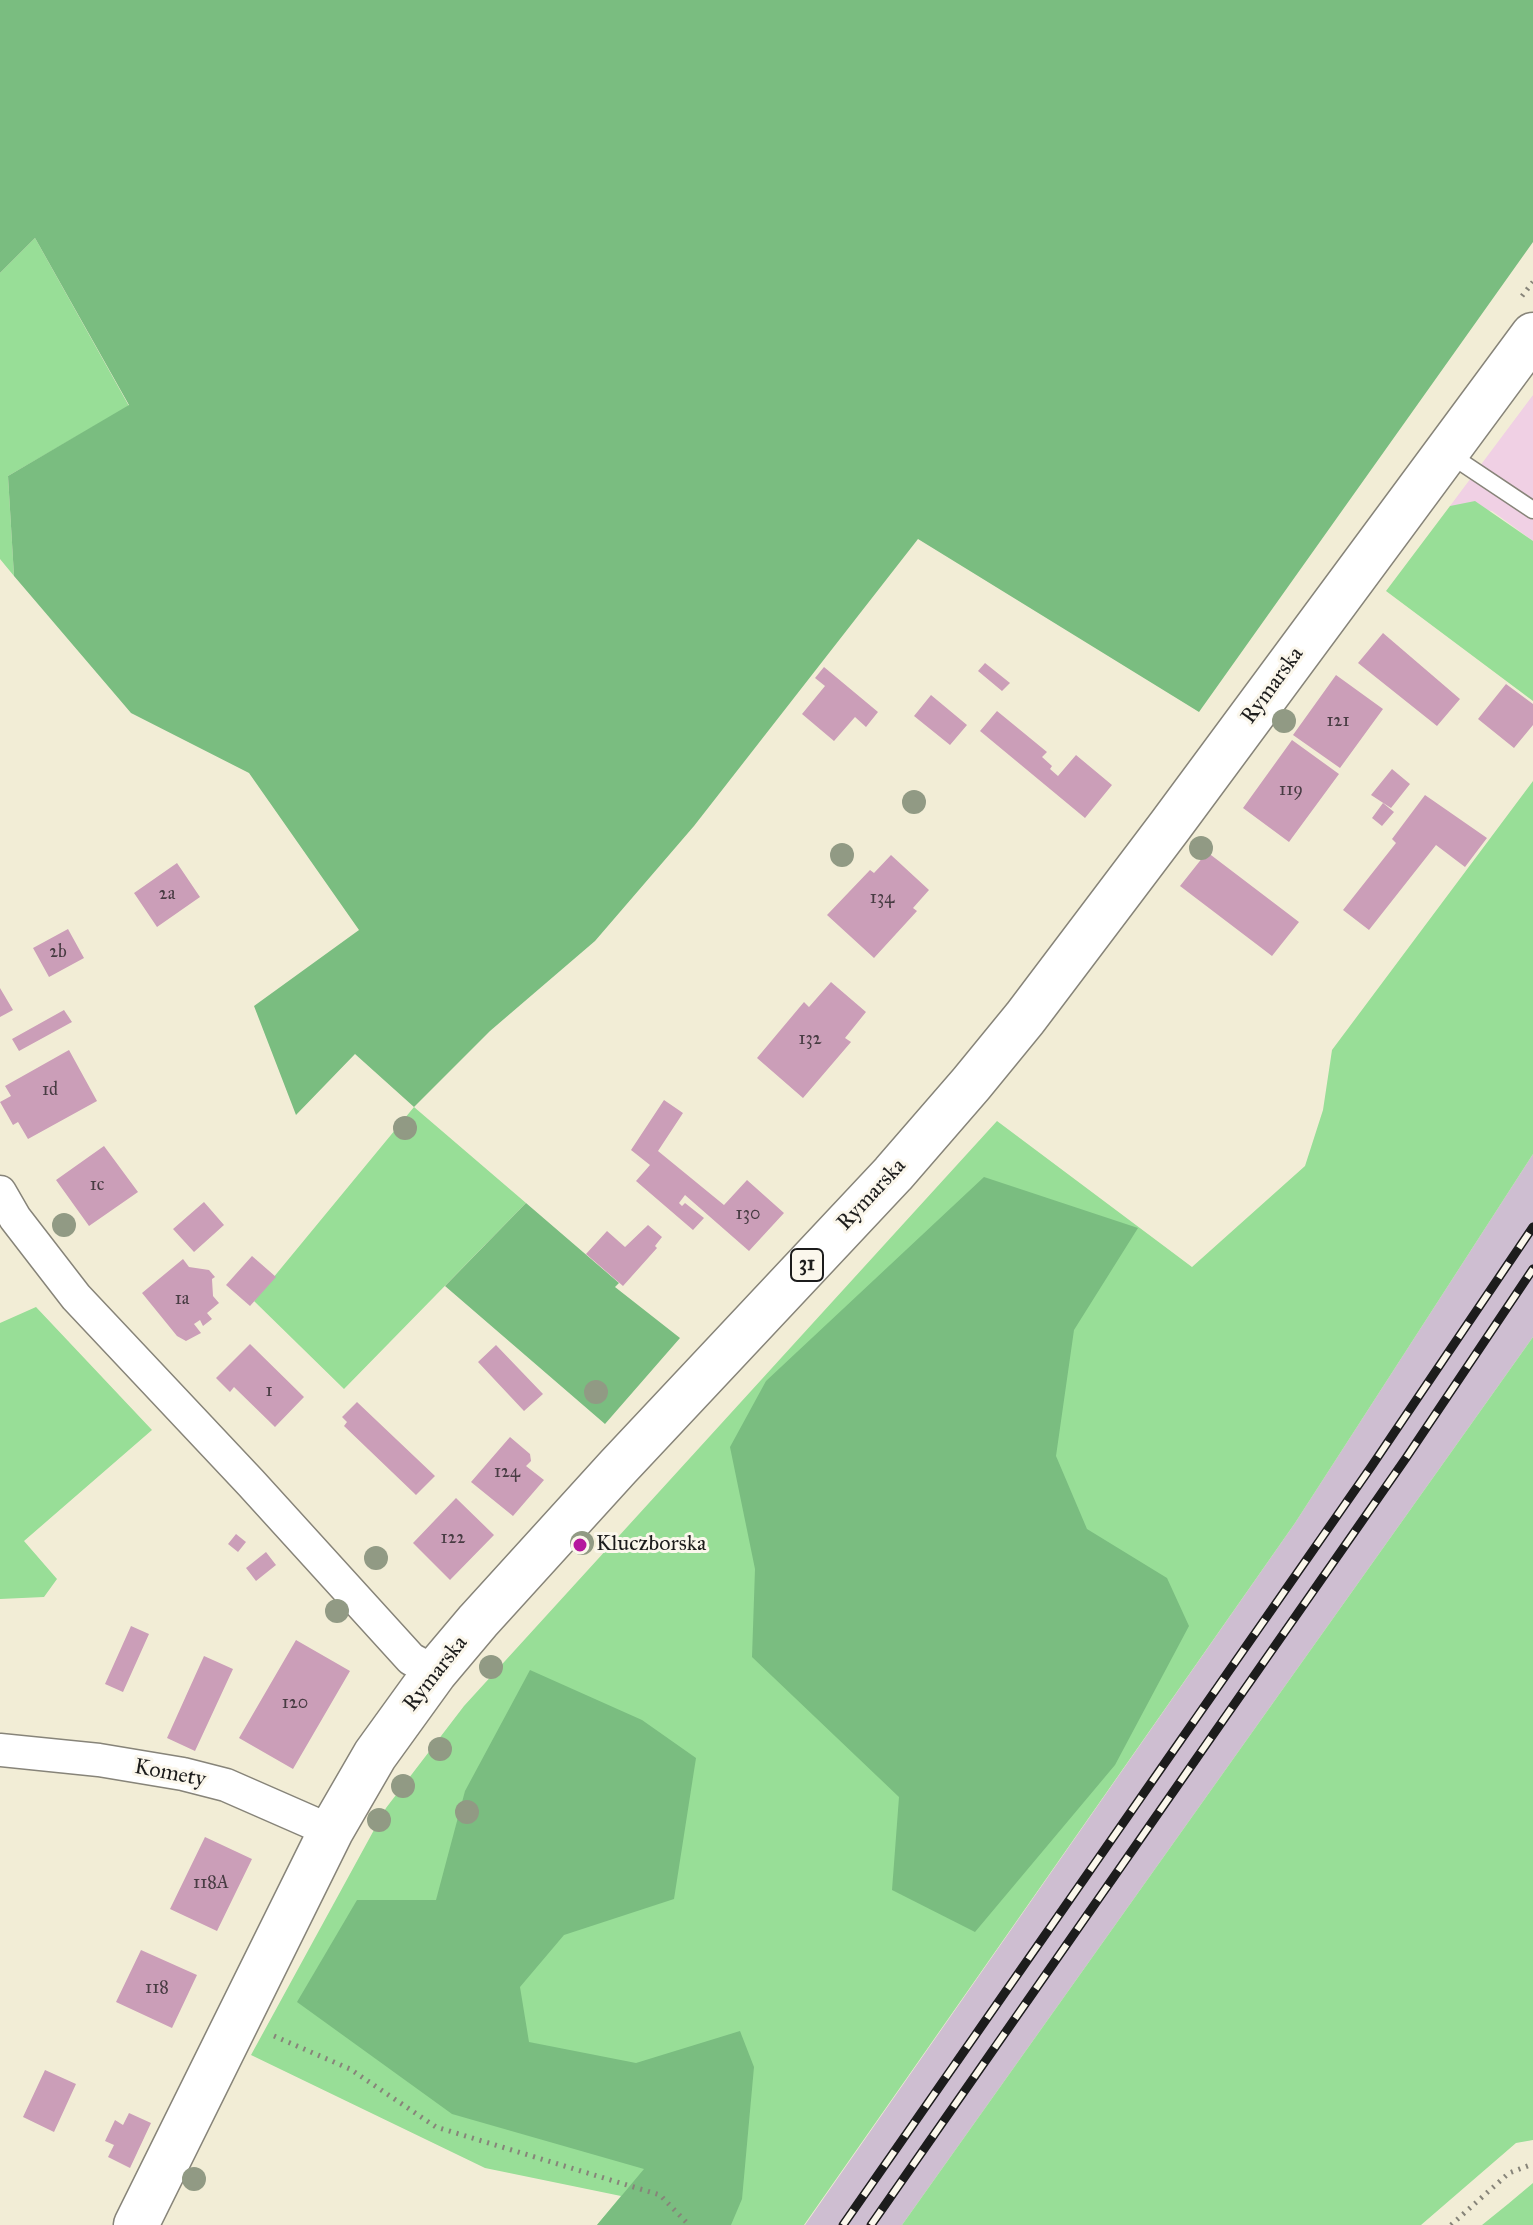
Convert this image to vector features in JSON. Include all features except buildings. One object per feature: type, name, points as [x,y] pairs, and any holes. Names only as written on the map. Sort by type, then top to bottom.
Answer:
[{"type":"main road","name":"Rymarska","points":[[136,2225],[331,1831],[375,1755],[435,1672],[618,1467],[893,1174],[1025,1018],[1448,453],[1524,321]]},
{"type":"street","points":[[0,1192],[15,1218],[76,1297],[262,1494],[411,1659],[435,1672]]},
{"type":"street","name":"Komety","points":[[0,1750],[99,1760],[183,1774],[226,1785],[331,1831]]},
{"type":"lane","points":[[1448,453],[1533,510]]},
{"type":"path","points":[[1524,321],[1533,282]]},
{"type":"path","points":[[236,2019],[350,2069],[436,2127],[660,2195],[689,2225]]},
{"type":"path","points":[[1451,2225],[1509,2173],[1533,2164]]},
{"type":"shaded area","points":[[1533,395],[1533,541],[1492,511],[1450,506]]},
{"type":"shaded area","points":[[1533,1154],[1533,1337],[902,2225],[805,2225],[1295,1523]]},
{"type":"green space","points":[[0,0],[1533,0],[1533,242],[1199,712],[918,539],[694,826],[595,941],[490,1031],[414,1107],[355,1054],[296,1115],[254,1006],[359,930],[249,773],[131,713],[14,576],[8,476],[129,405],[35,238],[0,273]]},
{"type":"green space","points":[[35,238],[129,406],[8,476],[14,576],[0,559],[0,273]]},
{"type":"green space","points":[[1475,501],[1533,541],[1533,701],[1386,591],[1450,506]]},
{"type":"green space","points":[[1533,781],[1533,1154],[1295,1523],[804,2225],[597,2225],[621,2196],[485,2168],[251,2055],[386,1808],[464,1706],[997,1121],[1192,1267],[1305,1166],[1323,1110],[1332,1050]]},
{"type":"green space","points":[[414,1107],[526,1203],[344,1389],[254,1301]]},
{"type":"green space","points":[[984,1177],[1138,1228],[1074,1330],[1056,1456],[1087,1529],[1167,1578],[1189,1626],[1115,1765],[975,1932],[892,1890],[899,1797],[752,1657],[755,1569],[730,1447],[766,1381]]},
{"type":"green space","points":[[526,1203],[619,1283],[615,1287],[680,1338],[605,1424],[445,1286]]},
{"type":"green space","points":[[36,1307],[152,1430],[24,1541],[57,1579],[44,1597],[0,1599],[0,1323]]},
{"type":"green space","points":[[1533,1337],[1533,2140],[1516,2143],[1421,2225],[902,2225]]},
{"type":"green space","points":[[530,1670],[642,1720],[696,1758],[674,1899],[564,1935],[520,1987],[529,2042],[636,2063],[740,2031],[754,2067],[742,2199],[731,2225],[597,2225],[644,2169],[452,2114],[297,2002],[357,1900],[436,1900],[465,1791]]},
{"type":"green space","points":[[1533,2183],[1533,2225],[1482,2225],[1508,2204]]},
{"type":"railway","points":[[843,2225],[1371,1467],[1533,1227]]},
{"type":"railway","points":[[871,2225],[1406,1458],[1533,1269]]},
{"type":"place","name":"Kluczborska","points":[[580,1545]]}]
